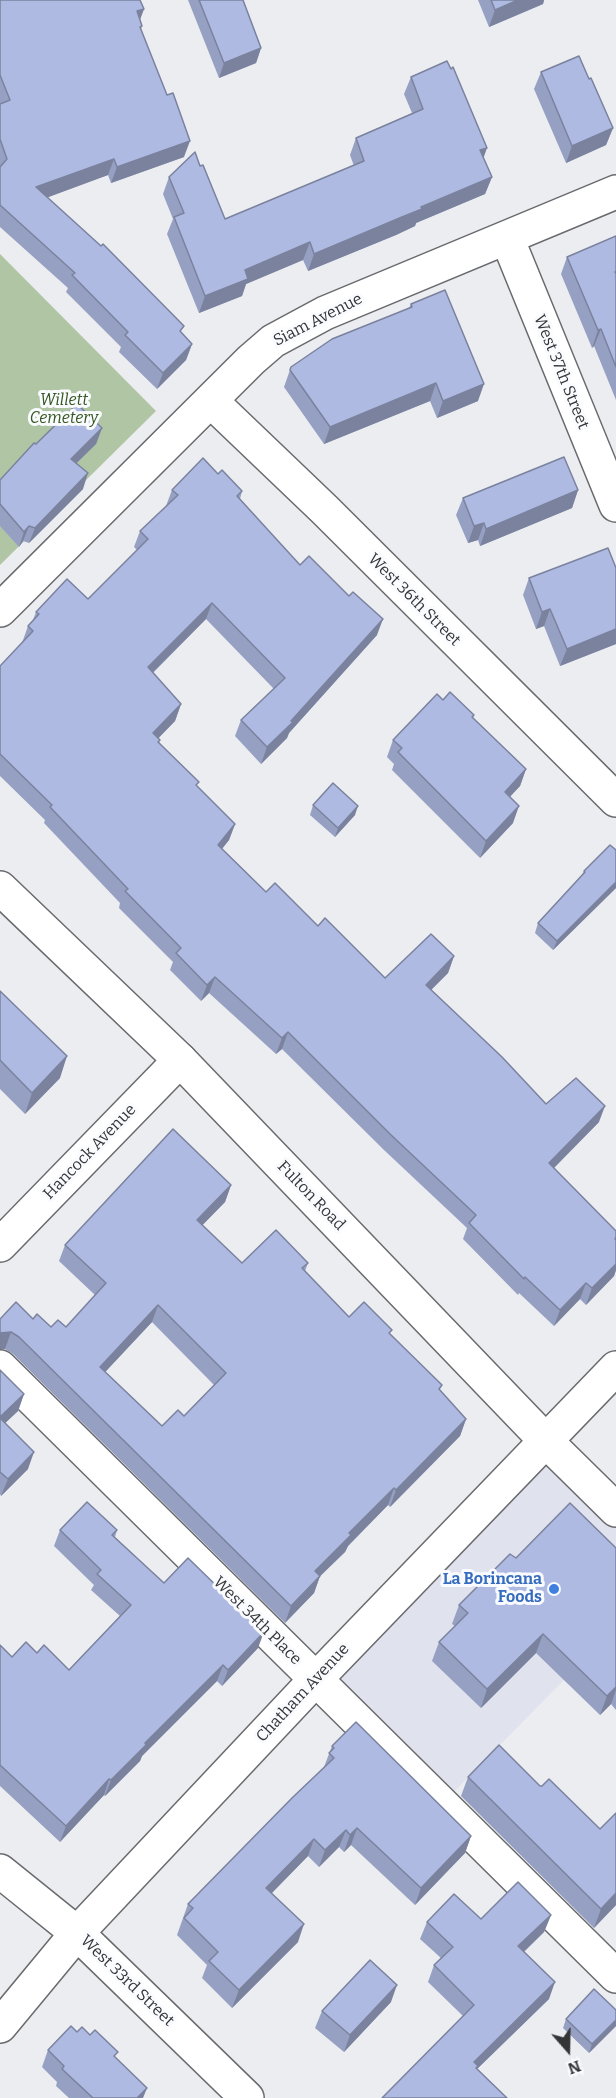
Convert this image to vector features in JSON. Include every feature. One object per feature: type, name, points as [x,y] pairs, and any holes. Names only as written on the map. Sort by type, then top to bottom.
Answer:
[{"type":"street","name":"Siam Avenue","points":[[0,610],[251,360],[273,341],[325,313],[616,192]]},
{"type":"street","name":"West 37th Street","points":[[507,238],[616,505]]},
{"type":"street","name":"West 36th Street","points":[[211,401],[325,510],[616,800]]},
{"type":"street","name":"Fulton Road","points":[[0,888],[180,1060],[545,1440],[616,1510]]},
{"type":"street","name":"Hancock Avenue","points":[[0,1245],[180,1060]]},
{"type":"street","name":"West 34th Place","points":[[0,1367],[616,1976]]},
{"type":"street","name":"Chatham Avenue","points":[[0,2026],[78,1934],[316,1679],[616,1368]]},
{"type":"street","name":"West 33rd Street","points":[[0,1871],[78,1934],[247,2098]]},
{"type":"shaded area","points":[[545,1440],[616,1510],[616,1627],[442,1804],[316,1679]]},
{"type":"green space","name":"Willett Cemetery","points":[[0,254],[156,411],[0,565]]},
{"type":"building","points":[[0,0],[140,0],[144,9],[137,11],[142,26],[140,27],[167,95],[173,93],[190,141],[117,167],[114,159],[36,187],[101,246],[103,244],[184,326],[180,331],[192,344],[163,373],[125,335],[128,332],[72,275],[75,273],[0,205],[0,167],[7,159],[0,139],[0,104],[10,100],[0,75]]},
{"type":"building","points":[[199,0],[243,0],[261,48],[224,63]]},
{"type":"building","points":[[491,0],[518,0],[495,10]]},
{"type":"building","points":[[579,56],[613,128],[572,146],[541,72]]},
{"type":"building","points":[[447,61],[451,69],[453,67],[487,148],[480,150],[492,177],[314,254],[310,242],[245,270],[248,279],[205,296],[174,217],[184,213],[169,177],[195,152],[200,166],[203,165],[225,219],[364,161],[356,138],[423,109],[411,77]]},
{"type":"building","points":[[616,236],[615,272],[616,367],[567,257]]},
{"type":"building","points":[[445,290],[484,384],[443,401],[436,383],[330,427],[290,370],[291,367],[332,339],[412,307],[411,304]]},
{"type":"building","points":[[77,404],[102,428],[71,459],[88,473],[35,528],[29,526],[24,532],[0,504],[0,480],[34,443],[36,444]]},
{"type":"building","points":[[564,457],[578,490],[486,529],[484,523],[474,526],[463,498]]},
{"type":"building","points":[[203,458],[218,474],[222,470],[242,491],[237,496],[300,565],[309,556],[349,596],[353,592],[383,619],[291,721],[293,722],[267,747],[241,720],[285,678],[212,603],[148,667],[181,704],[153,733],[160,740],[158,742],[199,782],[196,785],[235,824],[218,845],[266,892],[275,883],[318,926],[325,918],[385,978],[431,934],[454,956],[426,985],[502,1057],[546,1104],[576,1078],[605,1106],[549,1163],[616,1231],[616,1264],[592,1288],[586,1283],[560,1310],[525,1277],[524,1279],[469,1223],[476,1215],[390,1134],[288,1032],[282,1038],[215,977],[207,985],[176,953],[181,948],[125,891],[128,889],[50,807],[52,805],[0,754],[0,666],[33,631],[28,626],[39,614],[36,612],[67,579],[88,599],[148,539],[140,531],[178,495],[172,490]]},
{"type":"building","points":[[608,548],[616,568],[616,629],[567,649],[550,609],[542,612],[529,578]]},
{"type":"building","points":[[450,692],[474,715],[472,717],[526,769],[505,792],[519,806],[486,841],[398,752],[402,748],[393,740],[437,694],[443,700]]},
{"type":"building","points":[[333,783],[358,806],[338,828],[313,805]]},
{"type":"building","points":[[610,845],[616,850],[616,882],[557,941],[538,923]]},
{"type":"building","points":[[0,991],[67,1056],[32,1093],[0,1060]]},
{"type":"building","points":[[173,1129],[231,1185],[197,1220],[242,1263],[276,1230],[308,1263],[302,1268],[349,1317],[364,1302],[392,1330],[389,1333],[442,1385],[439,1389],[466,1419],[396,1490],[394,1488],[349,1533],[351,1535],[315,1571],[320,1576],[291,1606],[19,1337],[11,1332],[0,1333],[0,1319],[16,1302],[33,1319],[37,1314],[51,1327],[58,1320],[66,1327],[106,1283],[65,1245]],"holes":[[[158,1305],[226,1373],[184,1416],[178,1410],[162,1426],[100,1367]]]},
{"type":"building","points":[[0,1370],[24,1394],[0,1417]]},
{"type":"building","points":[[0,1418],[34,1452],[8,1479],[0,1472]]},
{"type":"building","points":[[87,1502],[117,1530],[112,1535],[164,1583],[188,1558],[264,1632],[228,1670],[223,1665],[111,1780],[109,1779],[66,1826],[0,1765],[0,1645],[12,1657],[26,1642],[37,1653],[44,1645],[69,1670],[131,1605],[97,1574],[101,1570],[60,1530]]},
{"type":"building","points":[[570,1503],[616,1548],[616,1687],[607,1696],[543,1634],[487,1689],[439,1642],[468,1613],[459,1605],[510,1554],[516,1558]]},
{"type":"building","points":[[356,1722],[471,1836],[421,1888],[357,1828],[350,1835],[346,1830],[325,1850],[314,1839],[266,1888],[304,1924],[239,1990],[209,1961],[218,1952],[184,1918],[193,1908],[188,1904],[334,1758],[329,1753],[334,1748],[332,1746]]},
{"type":"building","points":[[499,1745],[540,1786],[549,1779],[600,1829],[616,1813],[616,1893],[601,1909],[468,1777]]},
{"type":"building","points":[[518,1882],[551,1915],[518,1946],[555,1982],[474,2062],[478,2066],[476,2068],[507,2098],[382,2098],[474,2005],[434,1965],[453,1947],[427,1922],[454,1894],[481,1919]]},
{"type":"building","points":[[370,1960],[397,1985],[350,2035],[322,2011]]},
{"type":"building","points":[[594,1989],[616,2010],[616,2020],[592,2044],[566,2019]]},
{"type":"building","points":[[71,2026],[77,2032],[82,2027],[90,2035],[95,2030],[118,2052],[114,2056],[147,2088],[137,2098],[93,2098],[62,2069],[64,2066],[48,2050]]},
{"type":"place","name":"La Borincana Foods","points":[[554,1589]]}]
